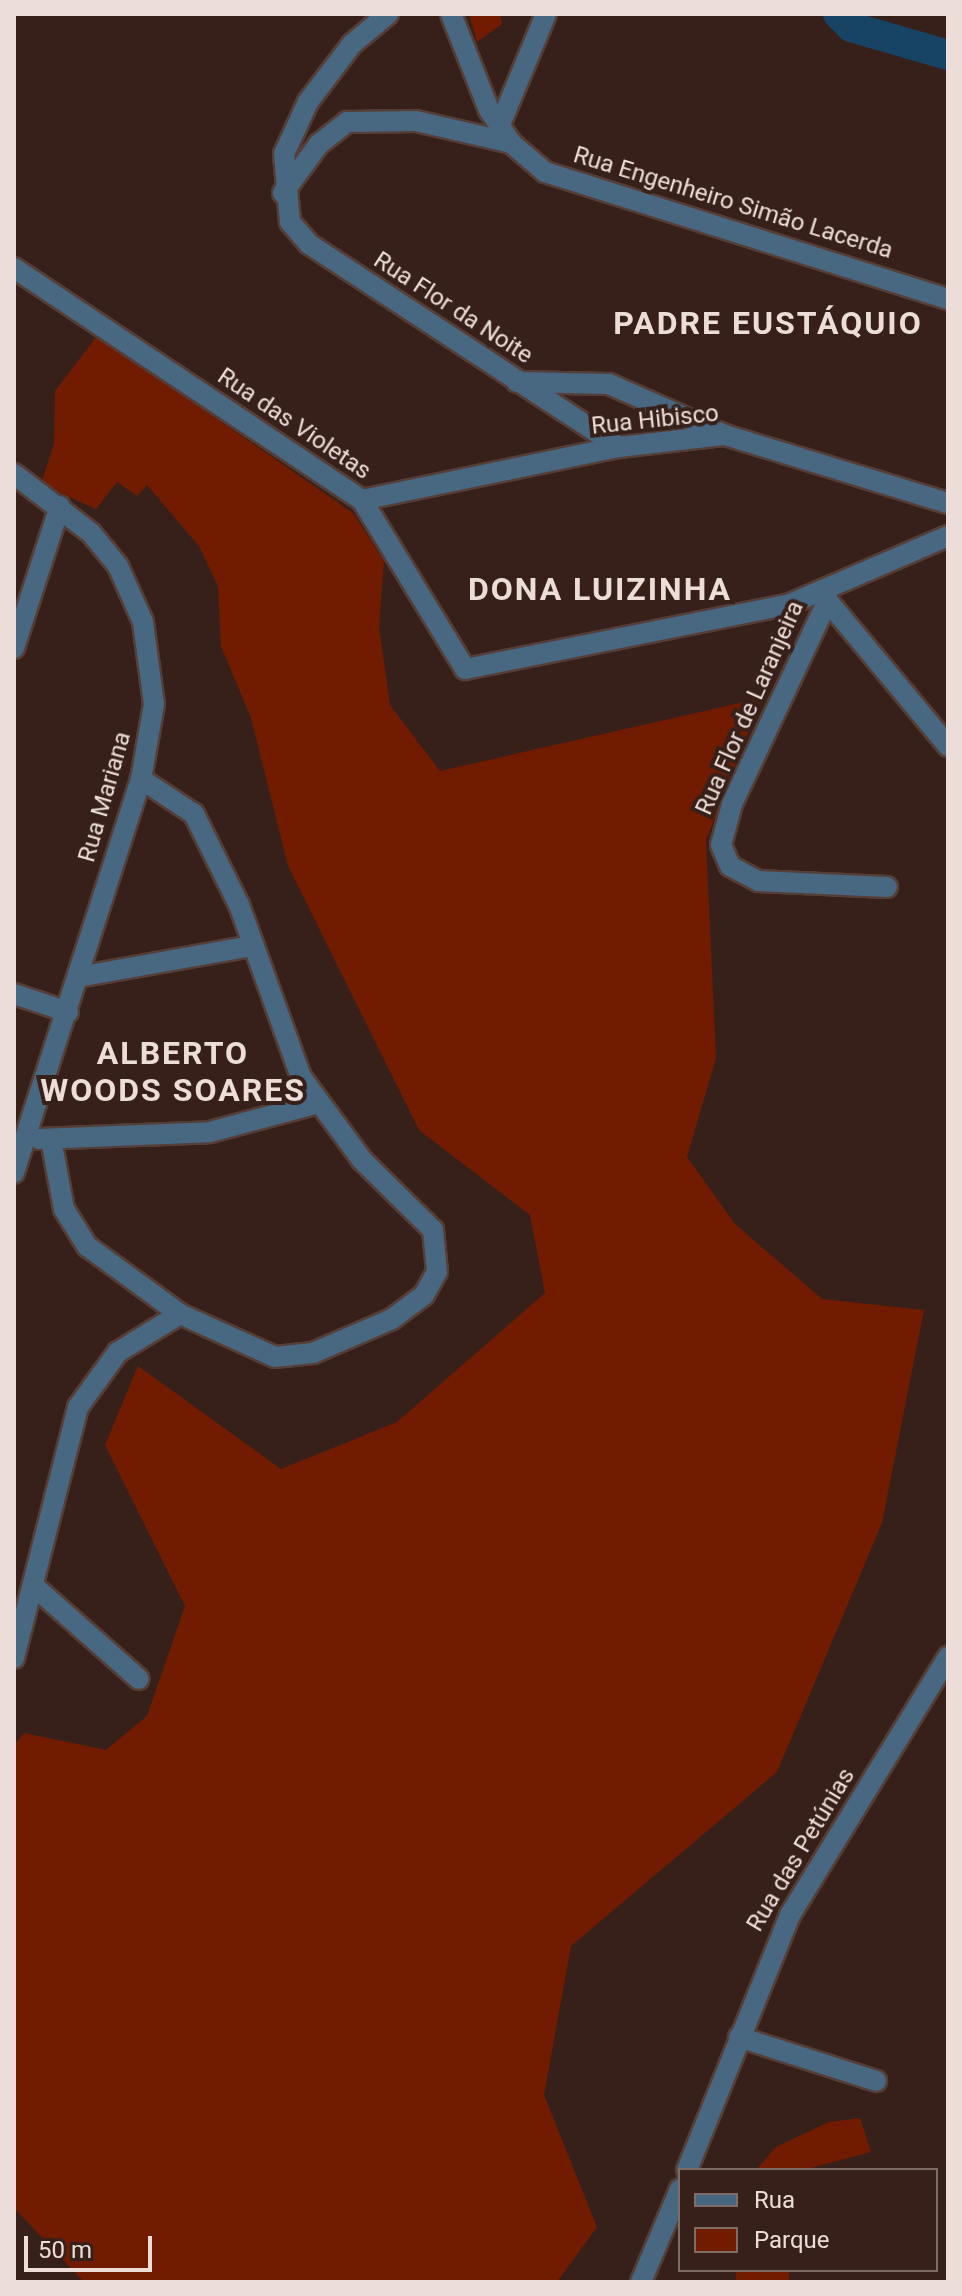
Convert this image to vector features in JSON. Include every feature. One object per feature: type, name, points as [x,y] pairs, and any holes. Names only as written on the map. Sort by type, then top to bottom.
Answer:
[{"type":"street","points":[[283,193],[284,154],[308,102],[352,44],[388,14]]},
{"type":"street","name":"Rua Engenheiro Simão Lacerda","points":[[451,14],[467,66],[505,135],[581,189],[948,299]]},
{"type":"street","points":[[283,193],[319,144],[347,122],[416,121],[505,135],[546,14]]},
{"type":"street","name":"Rua Flor da Noite","points":[[283,193],[290,222],[309,244],[619,447]]},
{"type":"street","name":"Rua das Violetas","points":[[14,268],[362,500],[465,669],[824,597],[948,536]]},
{"type":"street","points":[[517,382],[609,384],[725,435]]},
{"type":"street","name":"Rua Hibisco","points":[[362,500],[619,447],[725,435],[948,503]]},
{"type":"street","name":"Rua Mariana","points":[[14,474],[60,506],[118,566],[143,622],[154,704],[141,779],[14,1173]]},
{"type":"street","points":[[14,648],[60,506]]},
{"type":"street","points":[[824,597],[948,746]]},
{"type":"street","name":"Rua Flor de Laranjeira","points":[[824,597],[732,804],[721,845],[730,866],[758,881],[887,887]]},
{"type":"street","points":[[51,1139],[73,1230],[180,1314],[275,1357],[313,1353],[413,1305],[433,1283],[440,1260],[433,1230],[414,1206],[362,1160],[318,1103],[280,1029],[252,946],[194,814],[141,779]]},
{"type":"street","points":[[78,977],[252,946]]},
{"type":"street","points":[[14,994],[68,1012]]},
{"type":"street","points":[[23,1140],[210,1132],[318,1103]]},
{"type":"street","points":[[14,1658],[36,1588],[78,1407],[118,1352],[180,1314]]},
{"type":"street","points":[[36,1588],[139,1679]]},
{"type":"street","name":"Rua das Petúnias","points":[[688,2168],[790,1915],[941,1685],[948,1657]]},
{"type":"street","points":[[739,2037],[876,2081]]},
{"type":"street","points":[[641,2282],[678,2194]]},
{"type":"green space","points":[[469,14],[500,14],[502,24],[477,42]]},
{"type":"green space","points":[[97,336],[353,513],[384,561],[379,627],[390,705],[440,771],[762,698],[706,840],[716,1058],[687,1157],[735,1224],[822,1299],[924,1310],[882,1523],[777,1772],[571,1946],[544,2095],[597,2227],[557,2282],[84,2282],[14,2208],[14,1745],[24,1733],[106,1750],[147,1716],[185,1606],[105,1445],[138,1366],[281,1469],[397,1422],[545,1293],[530,1215],[419,1130],[288,866],[251,718],[221,646],[218,586],[199,546],[147,485],[137,496],[117,482],[96,509],[41,484],[54,444],[55,391]]},
{"type":"green space","points":[[860,2118],[871,2152],[811,2168],[758,2168],[776,2147],[829,2122]]},
{"type":"green space","points":[[736,2272],[789,2272],[789,2282],[736,2282]]},
{"type":"waterway","points":[[838,14],[851,27],[948,55]]},
{"type":"district","name":"PADRE EUSTÁQUIO","points":[[768,323]]},
{"type":"district","name":"DONA LUIZINHA","points":[[600,589]]},
{"type":"district","name":"ALBERTO WOODS SOARES","points":[[173,1072]]}]
